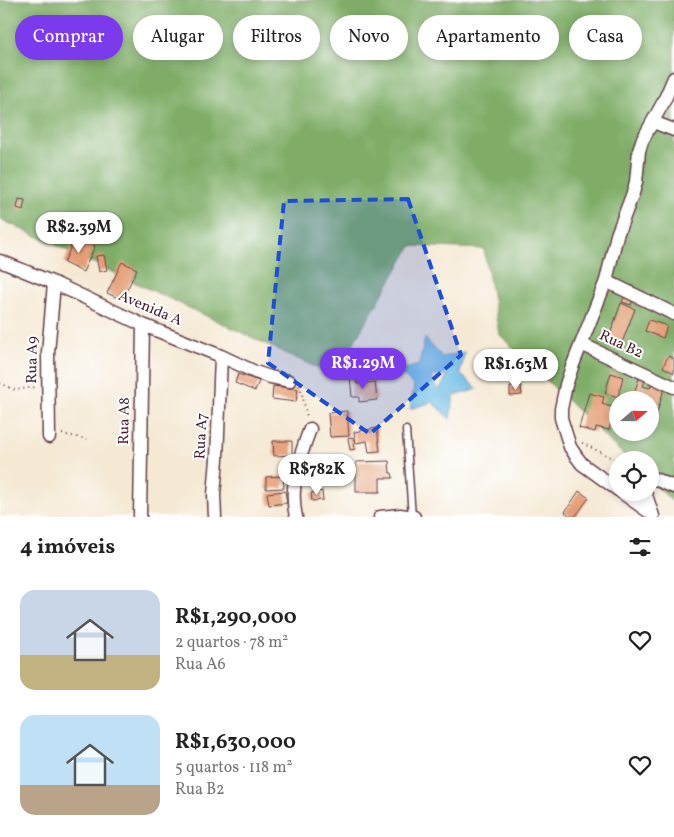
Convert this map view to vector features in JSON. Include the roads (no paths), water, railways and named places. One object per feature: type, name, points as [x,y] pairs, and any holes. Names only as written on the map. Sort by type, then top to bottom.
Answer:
[{"type":"street","points":[[609,484],[582,464],[570,447],[561,409],[569,376],[606,281],[617,235],[636,182],[639,151],[642,141],[674,78]]},
{"type":"street","points":[[653,122],[674,130]]},
{"type":"street","name":"Avenida A","points":[[0,261],[54,283],[143,325],[221,356],[255,372],[289,381]]},
{"type":"street","points":[[606,281],[674,314]]},
{"type":"street","name":"Rua A9","points":[[49,432],[48,353],[54,283]]},
{"type":"street","name":"Rua A8","points":[[140,517],[143,325]]},
{"type":"street","name":"Rua B2","points":[[581,344],[674,387]]},
{"type":"street","name":"Rua A7","points":[[215,517],[214,495],[221,356]]},
{"type":"street","points":[[296,517],[294,481],[310,429]]},
{"type":"street","points":[[659,481],[674,487]]},
{"type":"street","points":[[633,501],[653,516]]},
{"type":"street","points":[[648,501],[653,516]]},
{"type":"street","points":[[380,517],[407,516]]},
{"type":"lane","points":[[406,430],[407,516]]},
{"type":"water","points":[[425,338],[442,357],[465,352],[460,374],[478,389],[454,396],[450,419],[432,402],[410,409],[414,386],[398,371],[419,365]],"holes":[[[430,376],[447,376],[439,390]]]}]
